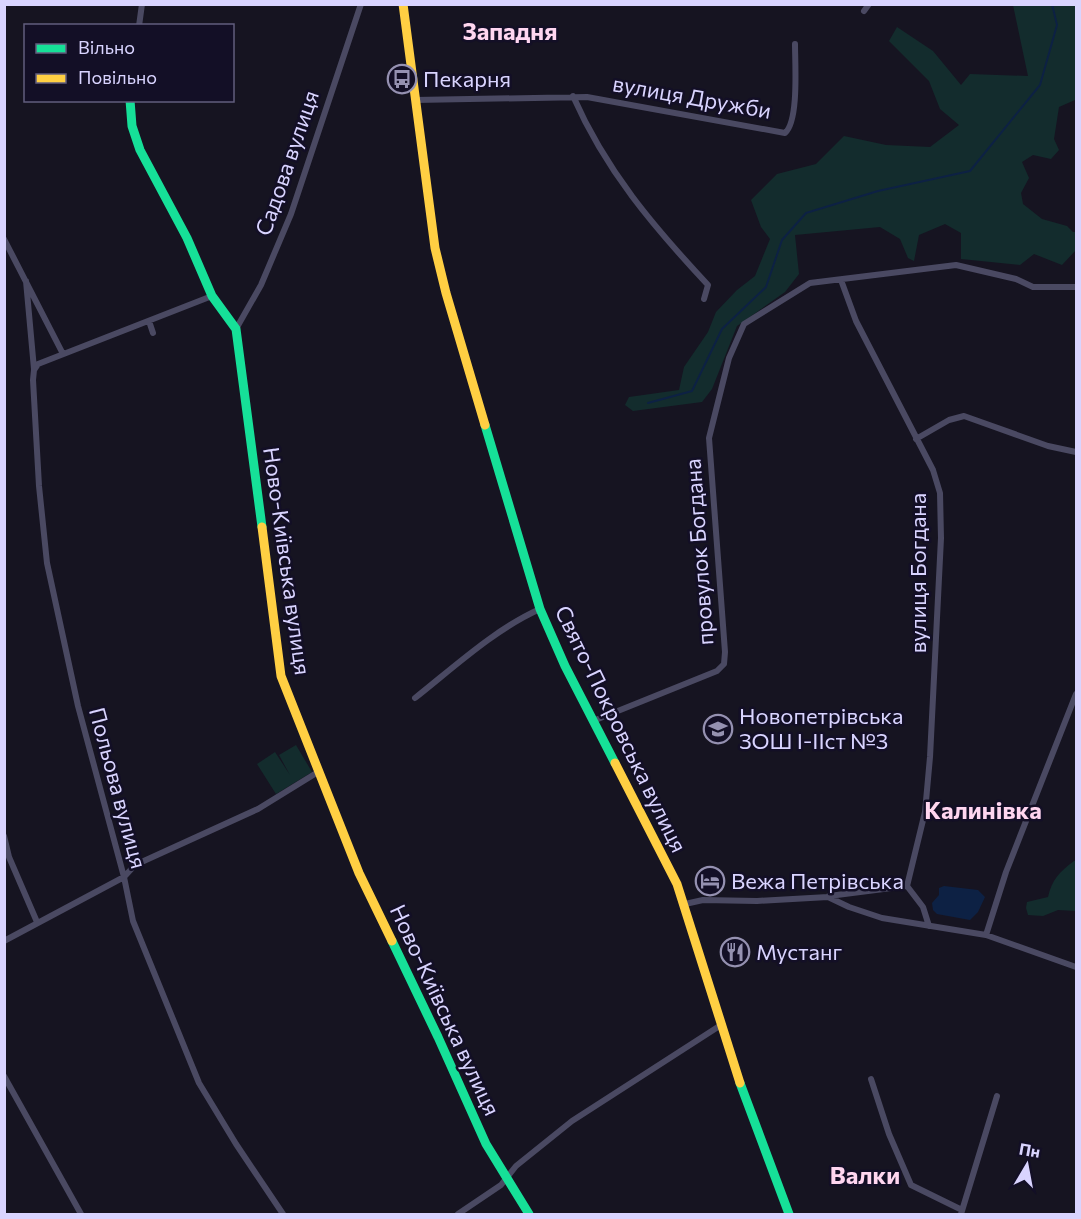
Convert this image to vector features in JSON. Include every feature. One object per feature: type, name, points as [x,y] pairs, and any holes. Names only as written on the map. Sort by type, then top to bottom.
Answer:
[{"type":"main road","name":"Свято-Покровська вулиця","points":[[403,4],[435,248],[530,581],[565,666],[685,904],[721,1025],[789,1215]]},
{"type":"main road","name":"Ново-Київська вулиця","points":[[130,102],[132,126],[140,150],[187,238],[212,296],[236,329],[281,676],[359,873],[438,1037],[486,1144],[529,1215]]},
{"type":"street","points":[[139,24],[142,4]]},
{"type":"street","name":"Садова вулиця","points":[[236,329],[261,285],[291,214],[360,4]]},
{"type":"street","points":[[864,11],[869,4]]},
{"type":"street","name":"вулиця Дружби","points":[[415,100],[587,97],[785,133],[793,118],[795,44]]},
{"type":"street","points":[[573,96],[591,132],[628,194],[708,285],[704,299]]},
{"type":"street","points":[[4,239],[63,354]]},
{"type":"street","points":[[841,280],[956,265],[1016,279],[1033,287],[1077,287]]},
{"type":"street","name":"Польова вулиця","points":[[25,277],[34,370],[39,486],[47,563],[78,706],[124,877],[133,921],[199,1083],[283,1215]]},
{"type":"street","name":"провулок Богдана","points":[[593,721],[717,671],[724,664],[709,438],[729,358],[744,324],[810,283],[841,280]]},
{"type":"street","name":"вулиця Богдана","points":[[841,280],[856,321],[933,470],[940,493],[941,538],[930,757],[926,801],[907,886]]},
{"type":"street","points":[[34,370],[38,364],[212,296]]},
{"type":"street","points":[[148,321],[153,333]]},
{"type":"street","points":[[916,439],[949,420],[964,416],[1048,446],[1077,452]]},
{"type":"street","points":[[415,698],[486,643],[525,616],[540,609]]},
{"type":"street","points":[[986,935],[1006,872],[1077,694]]},
{"type":"street","points":[[4,940],[124,877],[135,865],[258,809],[318,772]]},
{"type":"street","points":[[4,836],[9,857],[37,922]]},
{"type":"street","points":[[685,904],[703,900],[757,901],[828,897],[907,886],[923,907],[929,926]]},
{"type":"street","points":[[828,897],[849,908],[882,918],[986,935],[1077,967]]},
{"type":"street","points":[[458,1215],[506,1179],[516,1166],[572,1121],[721,1025]]},
{"type":"street","points":[[4,1076],[81,1215]]},
{"type":"street","points":[[871,1079],[889,1134],[911,1185],[962,1212],[997,1096]]},
{"type":"green space","points":[[1013,5],[1076,5],[1075,100],[1059,107],[1054,139],[1059,150],[1051,159],[1033,155],[1022,162],[1029,178],[1021,193],[1023,204],[1042,219],[1067,226],[1076,232],[1076,250],[1062,265],[1034,254],[1020,265],[961,259],[961,233],[945,224],[919,235],[914,261],[908,258],[900,239],[880,227],[795,235],[799,274],[785,292],[737,326],[712,389],[702,402],[633,411],[625,405],[629,397],[679,390],[684,367],[708,332],[716,312],[737,290],[755,276],[770,239],[761,227],[751,200],[777,174],[816,164],[844,136],[886,145],[930,147],[959,125],[940,109],[929,81],[889,41],[897,27],[933,51],[961,85],[970,74],[1028,76]]},
{"type":"green space","points":[[296,745],[312,772],[276,794],[257,764],[275,752],[290,775],[279,755]]},
{"type":"green space","points":[[1076,861],[1076,911],[1058,910],[1043,916],[1028,915],[1027,902],[1048,897],[1057,877]]},
{"type":"water","points":[[944,886],[978,890],[985,897],[978,912],[970,920],[937,914],[933,910],[932,903],[939,895],[939,888]]},
{"type":"waterway","points":[[648,403],[692,391],[722,329],[766,287],[782,240],[806,213],[878,191],[970,171],[1040,85],[1057,25],[1052,4]]},
{"type":"traffic: fast","points":[[130,102],[132,126],[140,150],[187,238],[212,296],[236,329],[262,527]]},
{"type":"traffic: fast","points":[[485,425],[540,609],[565,666],[615,763]]},
{"type":"traffic: fast","points":[[392,941],[486,1144],[529,1214]]},
{"type":"traffic: fast","points":[[740,1083],[789,1214]]},
{"type":"traffic: slow","points":[[403,4],[435,248],[485,425]]},
{"type":"traffic: slow","points":[[262,527],[281,676],[359,873],[392,941]]},
{"type":"traffic: slow","points":[[615,763],[677,884],[740,1083]]},
{"type":"place","name":"Пекарня","points":[[402,79]]},
{"type":"place","name":"Новопетрівська ЗОШ I-IIст №3","points":[[718,729]]},
{"type":"place","name":"Вежа Петрівська","points":[[710,881]]},
{"type":"place","name":"Мустанг","points":[[735,952]]},
{"type":"district","name":"Западня","points":[[510,32]]},
{"type":"district","name":"Калинівка","points":[[983,811]]},
{"type":"district","name":"Валки","points":[[865,1176]]}]
